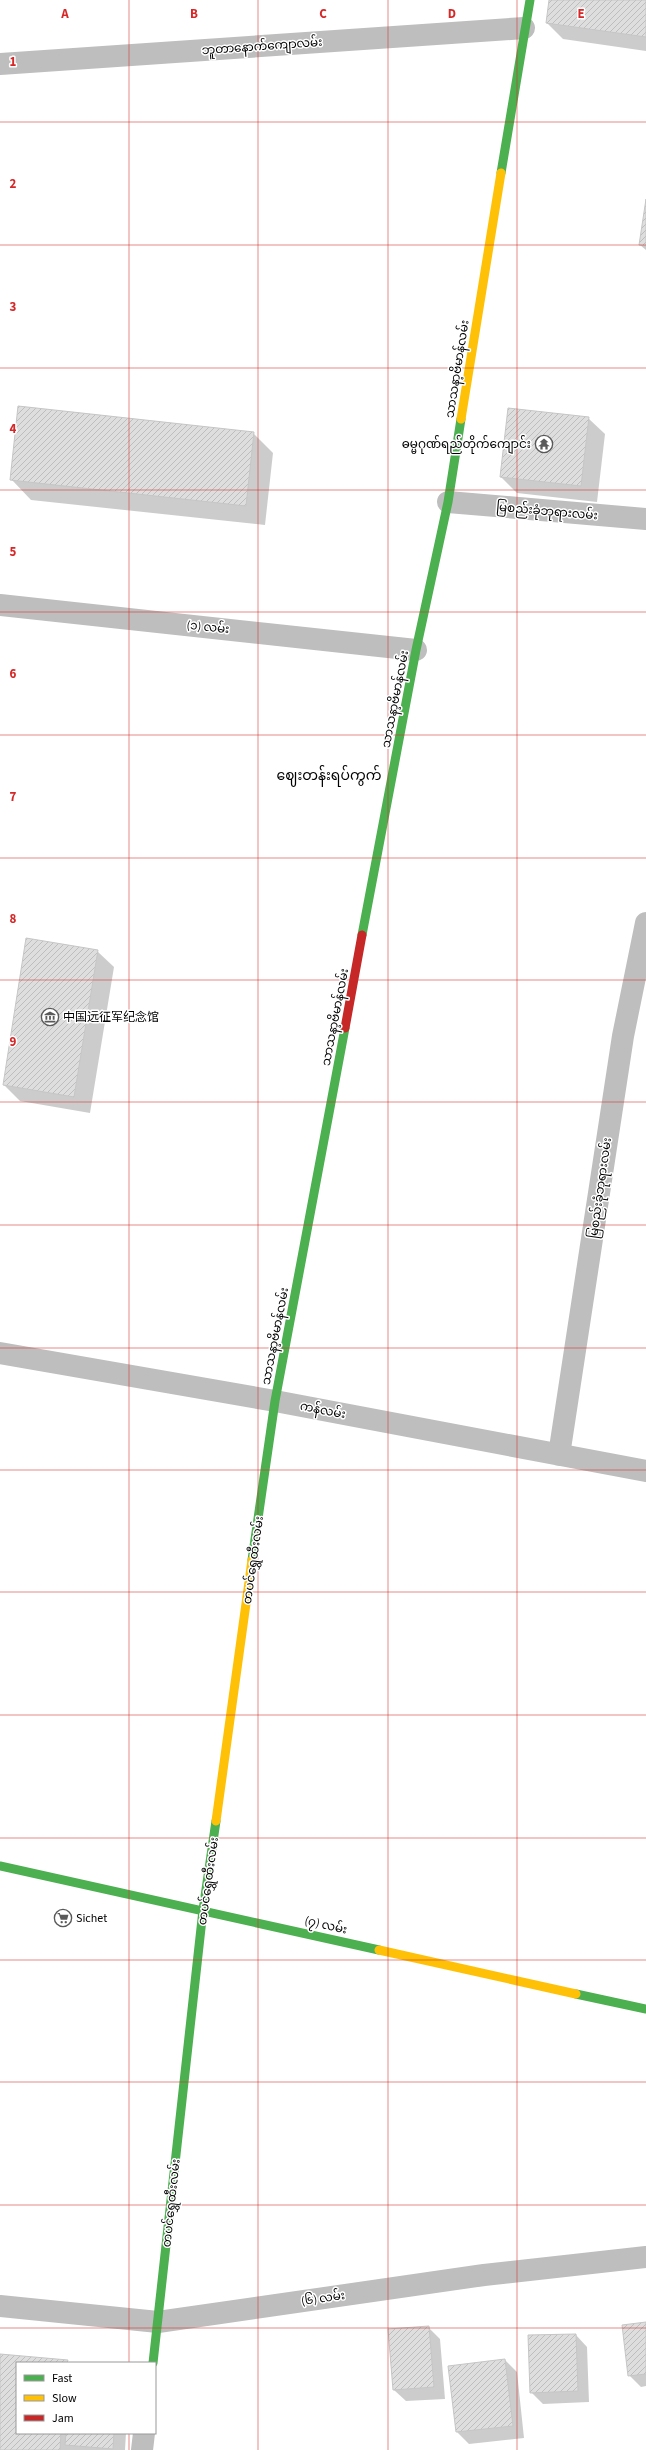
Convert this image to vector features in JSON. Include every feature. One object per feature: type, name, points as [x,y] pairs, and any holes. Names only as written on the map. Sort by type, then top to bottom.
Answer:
[{"type":"street","name":"သာသနာ့ဗိမာန်လမ်း","points":[[275,1401],[416,650],[448,502],[524,28],[530,0]]},
{"type":"street","name":"ဘူတာနောက်ကျောလမ်း","points":[[0,64],[524,28]]},
{"type":"street","name":"မြစည်းခုံဘုရားလမ်း","points":[[448,502],[646,519]]},
{"type":"street","name":"(၁) လမ်း","points":[[0,605],[416,650]]},
{"type":"street","name":"မြစည်းခုံဘုရားလမ်း","points":[[559,1454],[623,1036],[646,923]]},
{"type":"street","name":"ကန်လမ်း","points":[[0,1353],[275,1401],[646,1471]]},
{"type":"street","name":"တပင်ရွှေထီးလမ်း","points":[[153,2362],[203,1910],[275,1401]]},
{"type":"street","name":"(၇) လမ်း","points":[[0,1866],[646,2009]]},
{"type":"street","name":"(၆) လမ်း","points":[[0,2306],[158,2322],[484,2275],[646,2256]]},
{"type":"street","points":[[142,2450],[144,2434]]},
{"type":"building","points":[[549,0],[646,0],[646,37],[546,23]]},
{"type":"building","points":[[646,199],[646,246],[639,245]]},
{"type":"building","points":[[18,406],[254,432],[246,506],[10,480]]},
{"type":"building","points":[[508,408],[589,417],[581,486],[500,477]]},
{"type":"building","name":"中国远征军纪念馆","points":[[26,938],[98,950],[74,1097],[3,1085]]},
{"type":"building","points":[[646,2322],[646,2374],[628,2376],[622,2325]]},
{"type":"building","points":[[429,2326],[434,2387],[393,2390],[388,2329]]},
{"type":"building","points":[[576,2334],[578,2391],[530,2393],[528,2335]]},
{"type":"building","points":[[0,2354],[68,2360],[67,2362],[16,2362],[16,2434],[61,2434],[60,2450],[0,2450]]},
{"type":"building","points":[[505,2359],[513,2426],[456,2432],[448,2366]]},
{"type":"building","points":[[66,2434],[114,2434],[113,2449],[65,2445]]},
{"type":"traffic: fast","points":[[501,173],[530,0]]},
{"type":"traffic: fast","points":[[362,935],[416,650],[448,502],[461,419]]},
{"type":"traffic: fast","points":[[252,1560],[275,1401],[345,1028]]},
{"type":"traffic: fast","points":[[153,2362],[203,1910],[216,1821]]},
{"type":"traffic: fast","points":[[0,1866],[379,1950]]},
{"type":"traffic: fast","points":[[576,1994],[646,2009]]},
{"type":"traffic: slow","points":[[461,419],[501,173]]},
{"type":"traffic: slow","points":[[216,1821],[252,1560]]},
{"type":"traffic: slow","points":[[379,1950],[576,1994]]},
{"type":"traffic: jam","points":[[345,1028],[362,935]]},
{"type":"place","name":"ဓမ္မဂုဏ်ရည်တိုက်ကျောင်း","points":[[544,444]]},
{"type":"place","name":"中国远征军纪念馆","points":[[50,1017]]},
{"type":"place","name":"Sichet","points":[[63,1918]]},
{"type":"district","name":"ဈေးတန်းရပ်ကွက်","points":[[329,775]]}]
